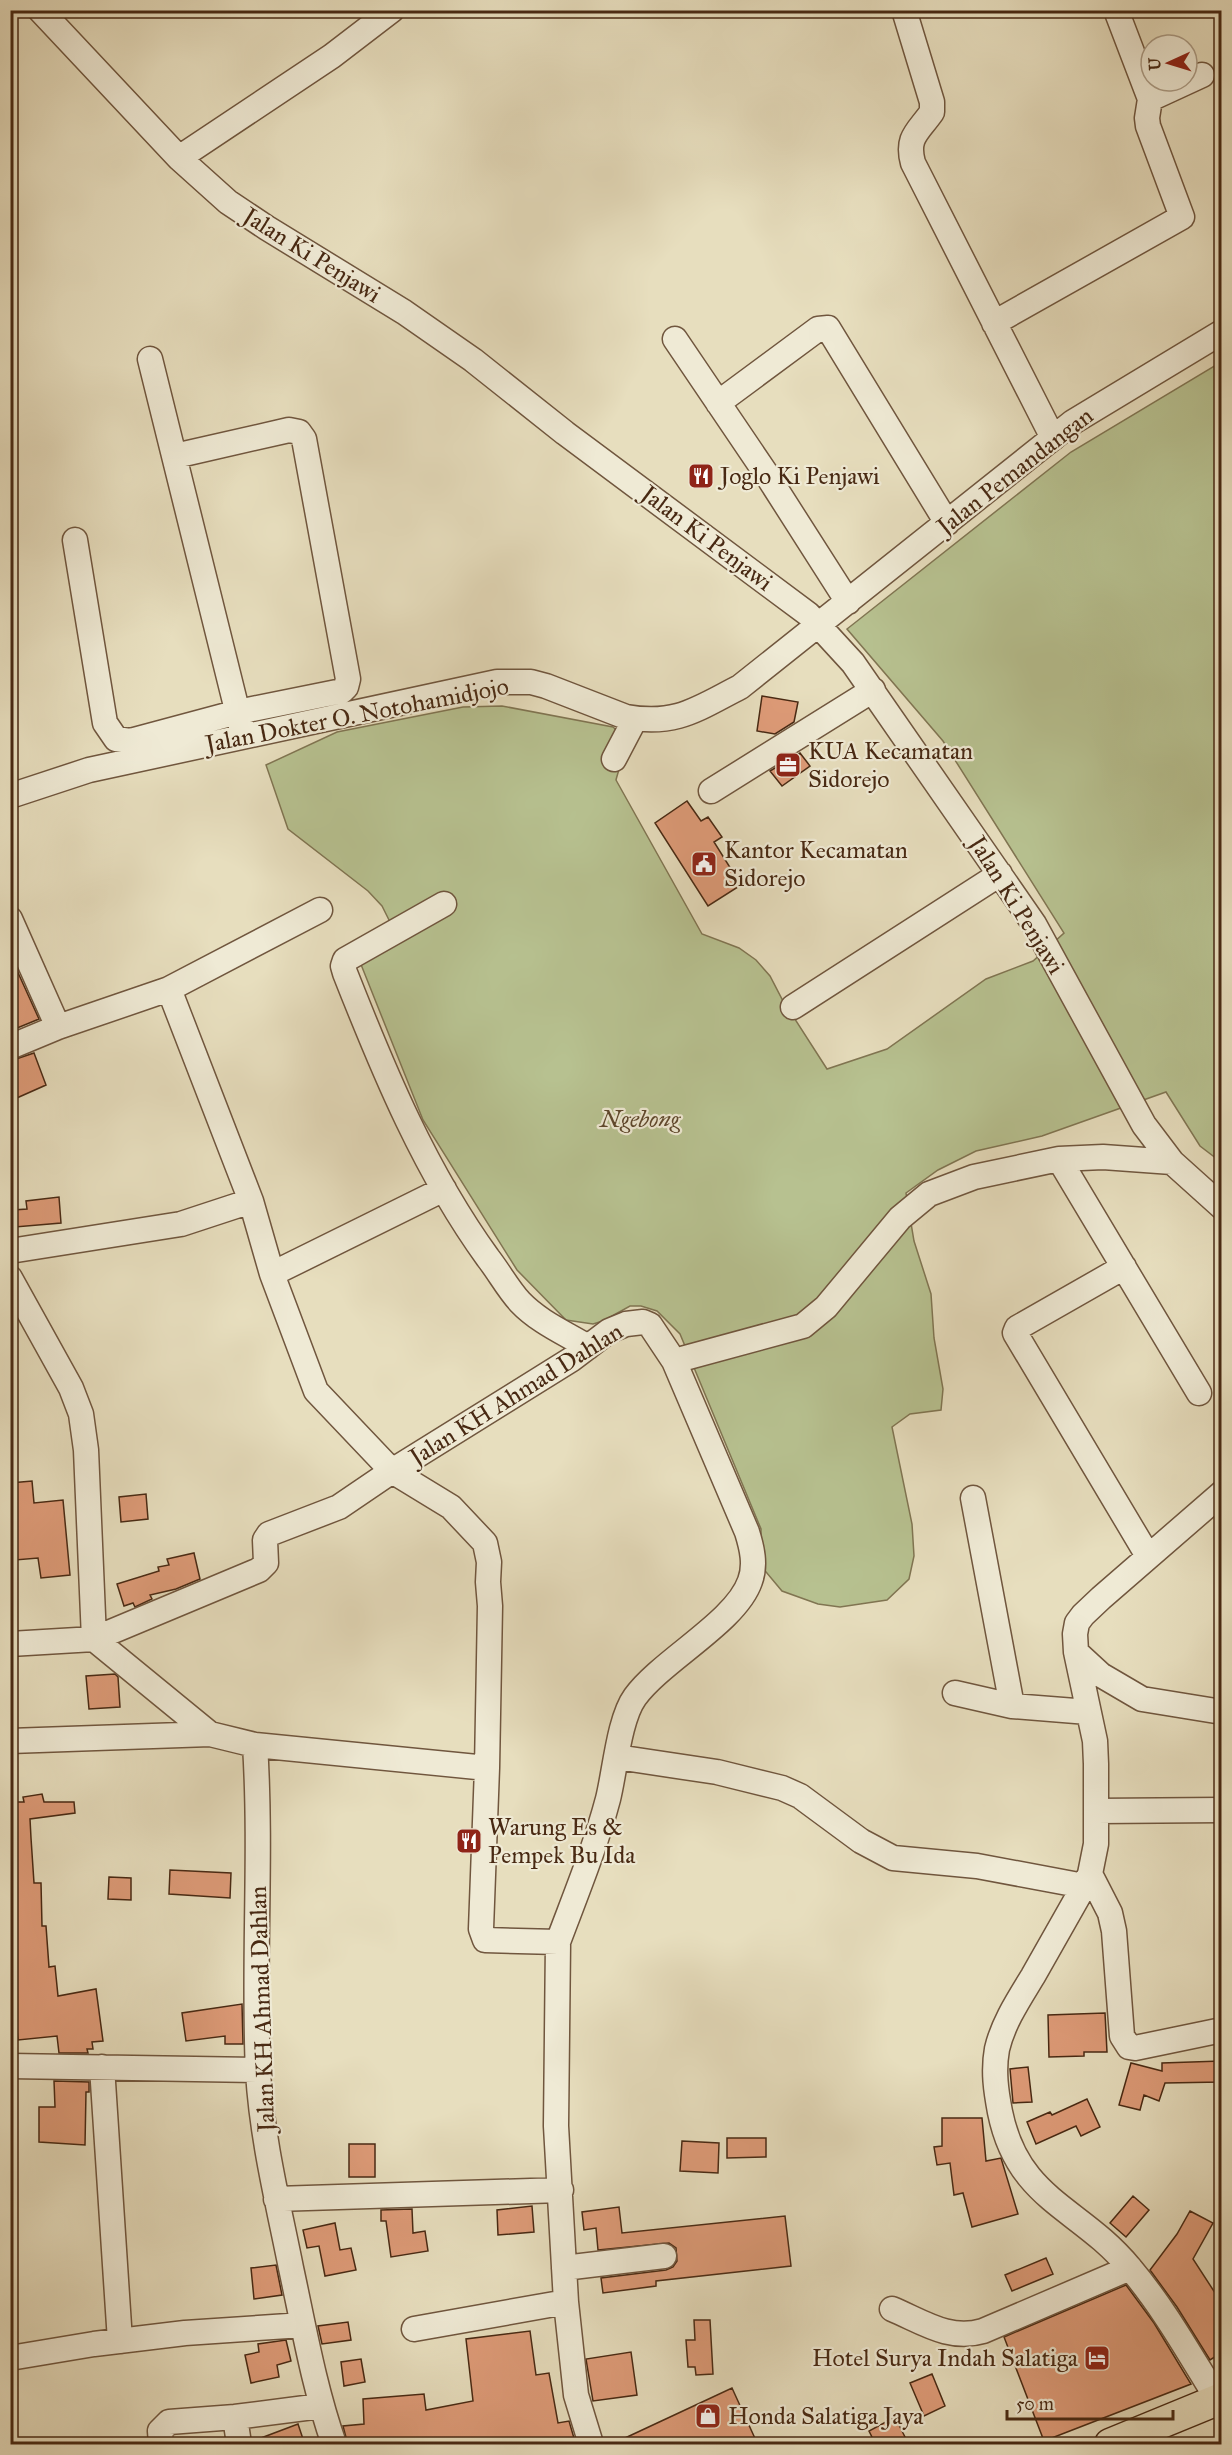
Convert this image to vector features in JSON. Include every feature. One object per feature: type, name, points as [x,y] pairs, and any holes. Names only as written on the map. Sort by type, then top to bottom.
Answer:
[{"type":"main road","points":[[1110,2445],[1220,2399]]},
{"type":"street","name":"Jalan Ki Penjawi","points":[[40,10],[180,158],[228,202],[404,312],[472,360],[808,614],[853,663],[873,690],[1034,924],[1144,1125],[1172,1162],[1221,1208]]},
{"type":"street","points":[[904,10],[932,102],[932,112],[913,135],[910,143],[913,163],[1053,438]]},
{"type":"street","points":[[994,323],[1180,220],[1182,212],[1148,126],[1150,99],[1116,10]]},
{"type":"street","points":[[180,158],[332,56],[391,11]]},
{"type":"street","points":[[1150,99],[1202,75]]},
{"type":"street","points":[[718,403],[818,329],[828,328],[947,523]]},
{"type":"street","name":"Jalan Pemandangan","points":[[819,626],[1072,422],[1221,332]]},
{"type":"street","points":[[675,339],[848,602]]},
{"type":"street","points":[[150,359],[244,737]]},
{"type":"street","points":[[75,540],[105,723],[116,739],[130,741],[238,712],[338,693],[346,687],[348,679],[304,439],[299,432],[289,430],[175,456]]},
{"type":"street","name":"Jalan Dokter O. Notohamidjojo","points":[[10,796],[89,770],[497,682],[531,682],[635,719],[670,720],[685,715],[740,687],[819,626]]},
{"type":"street","points":[[711,790],[873,690]]},
{"type":"street","points":[[614,759],[635,719]]},
{"type":"street","points":[[793,1007],[1000,874]]},
{"type":"street","points":[[444,904],[349,958],[343,966],[383,1068],[444,1189],[466,1227],[520,1302],[545,1323],[588,1347]]},
{"type":"street","points":[[10,1047],[169,989],[320,910]]},
{"type":"street","points":[[10,920],[58,1028]]},
{"type":"street","points":[[10,1644],[94,1639],[259,1570],[266,1563],[265,1540],[269,1534],[339,1507],[392,1471],[316,1391],[272,1274],[250,1201],[169,989]]},
{"type":"street","points":[[674,1360],[803,1326],[825,1307],[900,1218],[930,1194],[974,1177],[1059,1159],[1103,1157],[1172,1162]]},
{"type":"street","points":[[1059,1159],[1199,1393]]},
{"type":"street","points":[[272,1274],[444,1189]]},
{"type":"street","points":[[10,1251],[181,1224],[250,1201]]},
{"type":"street","points":[[1124,1267],[1017,1328],[1016,1333],[1148,1556]]},
{"type":"street","points":[[10,1278],[66,1378],[81,1414],[86,1450],[94,1639],[210,1734]]},
{"type":"street","name":"Jalan KH Ahmad Dahlan","points":[[643,1322],[650,1325],[674,1360],[747,1532],[752,1552],[752,1571],[746,1591],[726,1614],[653,1676],[632,1701],[626,1716],[595,1843],[558,1941],[485,1940],[483,1936],[489,1562],[484,1543],[451,1507],[392,1471],[572,1359],[602,1335],[618,1326],[643,1322]]},
{"type":"street","points":[[1220,2399],[1160,2306],[1131,2268],[1101,2238],[1041,2193],[1028,2177],[1013,2153],[1004,2132],[995,2085],[997,2049],[1010,2014],[1087,1880],[1096,1844],[1095,1741],[1076,1652],[1077,1623],[1083,1614],[1221,1494]]},
{"type":"street","points":[[973,1498],[1012,1706]]},
{"type":"street","points":[[1076,1652],[1101,1675],[1142,1699],[1221,1712]]},
{"type":"street","points":[[956,1693],[1012,1706],[1088,1712]]},
{"type":"street","points":[[10,1742],[210,1734],[255,1745],[487,1768]]},
{"type":"street","name":"Jalan KH Ahmad Dahlan","points":[[255,1745],[258,1803],[258,2070],[262,2121],[303,2325],[321,2406],[334,2445]]},
{"type":"street","points":[[617,1757],[717,1772],[782,1788],[800,1796],[861,1841],[893,1858],[1087,1880],[1110,1912],[1114,1931],[1122,2036],[1125,2042],[1135,2048],[1221,2030]]},
{"type":"street","points":[[1097,1811],[1221,1810]]},
{"type":"street","points":[[558,1941],[556,2126],[566,2302],[576,2395],[591,2445]]},
{"type":"street","points":[[10,2066],[258,2070]]},
{"type":"street","points":[[102,2067],[120,2341]]},
{"type":"street","points":[[276,2199],[561,2190]]},
{"type":"street","points":[[564,2268],[664,2256]]},
{"type":"street","points":[[892,2309],[950,2334],[967,2335],[983,2331],[1131,2268]]},
{"type":"street","points":[[414,2329],[566,2302]]},
{"type":"street","points":[[10,2358],[185,2333],[303,2325]]},
{"type":"street","points":[[161,2445],[160,2431],[168,2422],[235,2417],[321,2406]]},
{"type":"street","points":[[235,2417],[238,2445]]},
{"type":"green space","name":"Ngebong","points":[[1221,362],[1221,1162],[1200,1146],[1166,1092],[1042,1136],[976,1151],[938,1170],[906,1193],[914,1241],[931,1294],[934,1338],[943,1389],[941,1410],[910,1414],[892,1427],[912,1524],[914,1556],[909,1579],[887,1600],[840,1607],[818,1604],[782,1591],[761,1566],[761,1529],[680,1334],[657,1311],[641,1306],[630,1306],[593,1324],[566,1320],[517,1270],[423,1120],[358,957],[391,924],[382,906],[368,891],[288,829],[266,765],[337,732],[463,707],[502,706],[613,727],[619,733],[624,745],[616,780],[702,934],[739,948],[756,960],[770,976],[827,1069],[887,1049],[986,979],[1033,961],[1064,933],[943,741],[847,629],[1071,452]]},
{"type":"building","points":[[762,696],[798,702],[794,722],[775,734],[757,731]]},
{"type":"building","name":"KUA Kecamatan Sidorejo","points":[[800,753],[810,766],[782,786],[770,771]]},
{"type":"building","name":"Kantor Kecamatan Sidorejo","points":[[687,801],[701,821],[708,817],[722,837],[714,842],[741,885],[708,906],[655,823]]},
{"type":"building","points":[[10,955],[39,1019],[10,1031]]},
{"type":"building","points":[[34,1053],[46,1085],[10,1101],[10,1061]]},
{"type":"building","points":[[59,1197],[61,1223],[15,1227],[13,1210],[27,1209],[26,1201]]},
{"type":"building","points":[[32,1481],[34,1503],[63,1500],[70,1575],[41,1578],[38,1558],[15,1560],[10,1483]]},
{"type":"building","points":[[146,1494],[148,1519],[121,1522],[119,1497]]},
{"type":"building","points":[[194,1553],[200,1579],[176,1589],[150,1595],[152,1599],[135,1607],[133,1603],[124,1606],[117,1584],[159,1571],[158,1567],[169,1565],[167,1559]]},
{"type":"building","points":[[115,1674],[118,1677],[120,1707],[89,1709],[86,1676]]},
{"type":"building","points":[[42,1794],[44,1802],[74,1802],[75,1813],[30,1819],[31,1838],[34,1883],[41,1883],[42,1926],[46,1926],[49,1967],[55,1966],[58,1996],[96,1989],[103,2041],[92,2042],[93,2049],[87,2049],[88,2053],[59,2053],[57,2036],[18,2040],[10,1955],[10,1883],[14,1883],[10,1802],[24,1802],[23,1797]]},
{"type":"building","points":[[170,1870],[231,1873],[230,1898],[169,1894]]},
{"type":"building","points":[[109,1877],[131,1878],[131,1900],[108,1899]]},
{"type":"building","points":[[242,2004],[243,2044],[225,2044],[225,2036],[186,2041],[182,2013]]},
{"type":"building","points":[[1105,2013],[1107,2052],[1084,2052],[1084,2056],[1049,2057],[1048,2015]]},
{"type":"building","points":[[1221,2061],[1221,2082],[1165,2083],[1159,2101],[1144,2095],[1140,2110],[1119,2105],[1131,2063],[1162,2071],[1162,2063]]},
{"type":"building","points":[[1028,2067],[1032,2102],[1013,2103],[1010,2069]]},
{"type":"building","points":[[54,2081],[89,2082],[89,2092],[86,2092],[85,2145],[39,2142],[39,2107],[55,2107]]},
{"type":"building","points":[[1087,2099],[1100,2127],[1081,2136],[1076,2126],[1036,2144],[1027,2122],[1050,2112],[1052,2115]]},
{"type":"building","points":[[942,2118],[982,2118],[986,2161],[1001,2158],[1018,2214],[972,2227],[963,2193],[954,2195],[950,2163],[937,2165],[934,2147],[942,2146]]},
{"type":"building","points":[[727,2138],[766,2138],[766,2157],[727,2158]]},
{"type":"building","points":[[682,2141],[719,2143],[718,2173],[680,2171]]},
{"type":"building","points":[[349,2144],[375,2144],[375,2177],[349,2177]]},
{"type":"building","points":[[1133,2196],[1149,2210],[1126,2237],[1110,2223]]},
{"type":"building","points":[[532,2206],[534,2232],[498,2235],[497,2210]]},
{"type":"building","points":[[619,2207],[622,2233],[785,2216],[791,2266],[656,2281],[656,2286],[603,2293],[601,2278],[666,2270],[673,2267],[677,2261],[676,2248],[669,2243],[598,2250],[596,2228],[584,2230],[582,2212]]},
{"type":"building","points":[[412,2209],[413,2233],[425,2231],[428,2251],[391,2257],[386,2221],[381,2221],[381,2210]]},
{"type":"building","points":[[1190,2211],[1213,2223],[1193,2259],[1221,2302],[1221,2353],[1210,2360],[1177,2307],[1150,2270],[1177,2234]]},
{"type":"building","points":[[335,2223],[340,2250],[351,2248],[356,2270],[325,2276],[319,2246],[307,2248],[303,2230]]},
{"type":"building","points":[[1046,2258],[1053,2274],[1012,2291],[1005,2275]]},
{"type":"building","points":[[276,2265],[282,2295],[254,2299],[251,2268]]},
{"type":"building","name":"Hotel Surya Indah Salatiga","points":[[1126,2285],[1154,2323],[1191,2384],[1044,2441],[1004,2337]]},
{"type":"building","points":[[694,2320],[710,2320],[713,2374],[696,2375],[695,2367],[688,2367],[686,2340],[695,2340]]},
{"type":"building","points":[[348,2322],[351,2340],[322,2344],[318,2326]]},
{"type":"building","points":[[530,2331],[536,2375],[549,2373],[558,2423],[569,2421],[576,2445],[460,2445],[459,2439],[411,2445],[348,2445],[343,2426],[364,2424],[363,2399],[424,2394],[426,2410],[473,2401],[466,2339]]},
{"type":"building","points":[[286,2340],[291,2361],[277,2365],[279,2377],[251,2383],[245,2355],[259,2352],[258,2344]]},
{"type":"building","points":[[631,2352],[637,2395],[593,2401],[586,2359]]},
{"type":"building","points":[[361,2359],[365,2382],[344,2386],[341,2362]]},
{"type":"building","points":[[932,2374],[945,2406],[924,2416],[910,2383]]},
{"type":"building","name":"Honda Salatiga Jaya","points":[[732,2388],[758,2445],[610,2445],[700,2403]]},
{"type":"building","points":[[895,2417],[909,2445],[876,2445],[869,2431]]},
{"type":"building","points":[[298,2424],[305,2445],[253,2445],[253,2441]]},
{"type":"place","name":"Joglo Ki Penjawi","points":[[701,476]]},
{"type":"place","name":"KUA Kecamatan Sidorejo","points":[[788,765]]},
{"type":"place","name":"Kantor Kecamatan Sidorejo","points":[[704,864]]},
{"type":"place","name":"Warung Es & Pempek Bu Ida","points":[[469,1841]]},
{"type":"place","name":"Hotel Surya Indah Salatiga","points":[[1097,2358]]},
{"type":"place","name":"Honda Salatiga Jaya","points":[[708,2416]]}]
